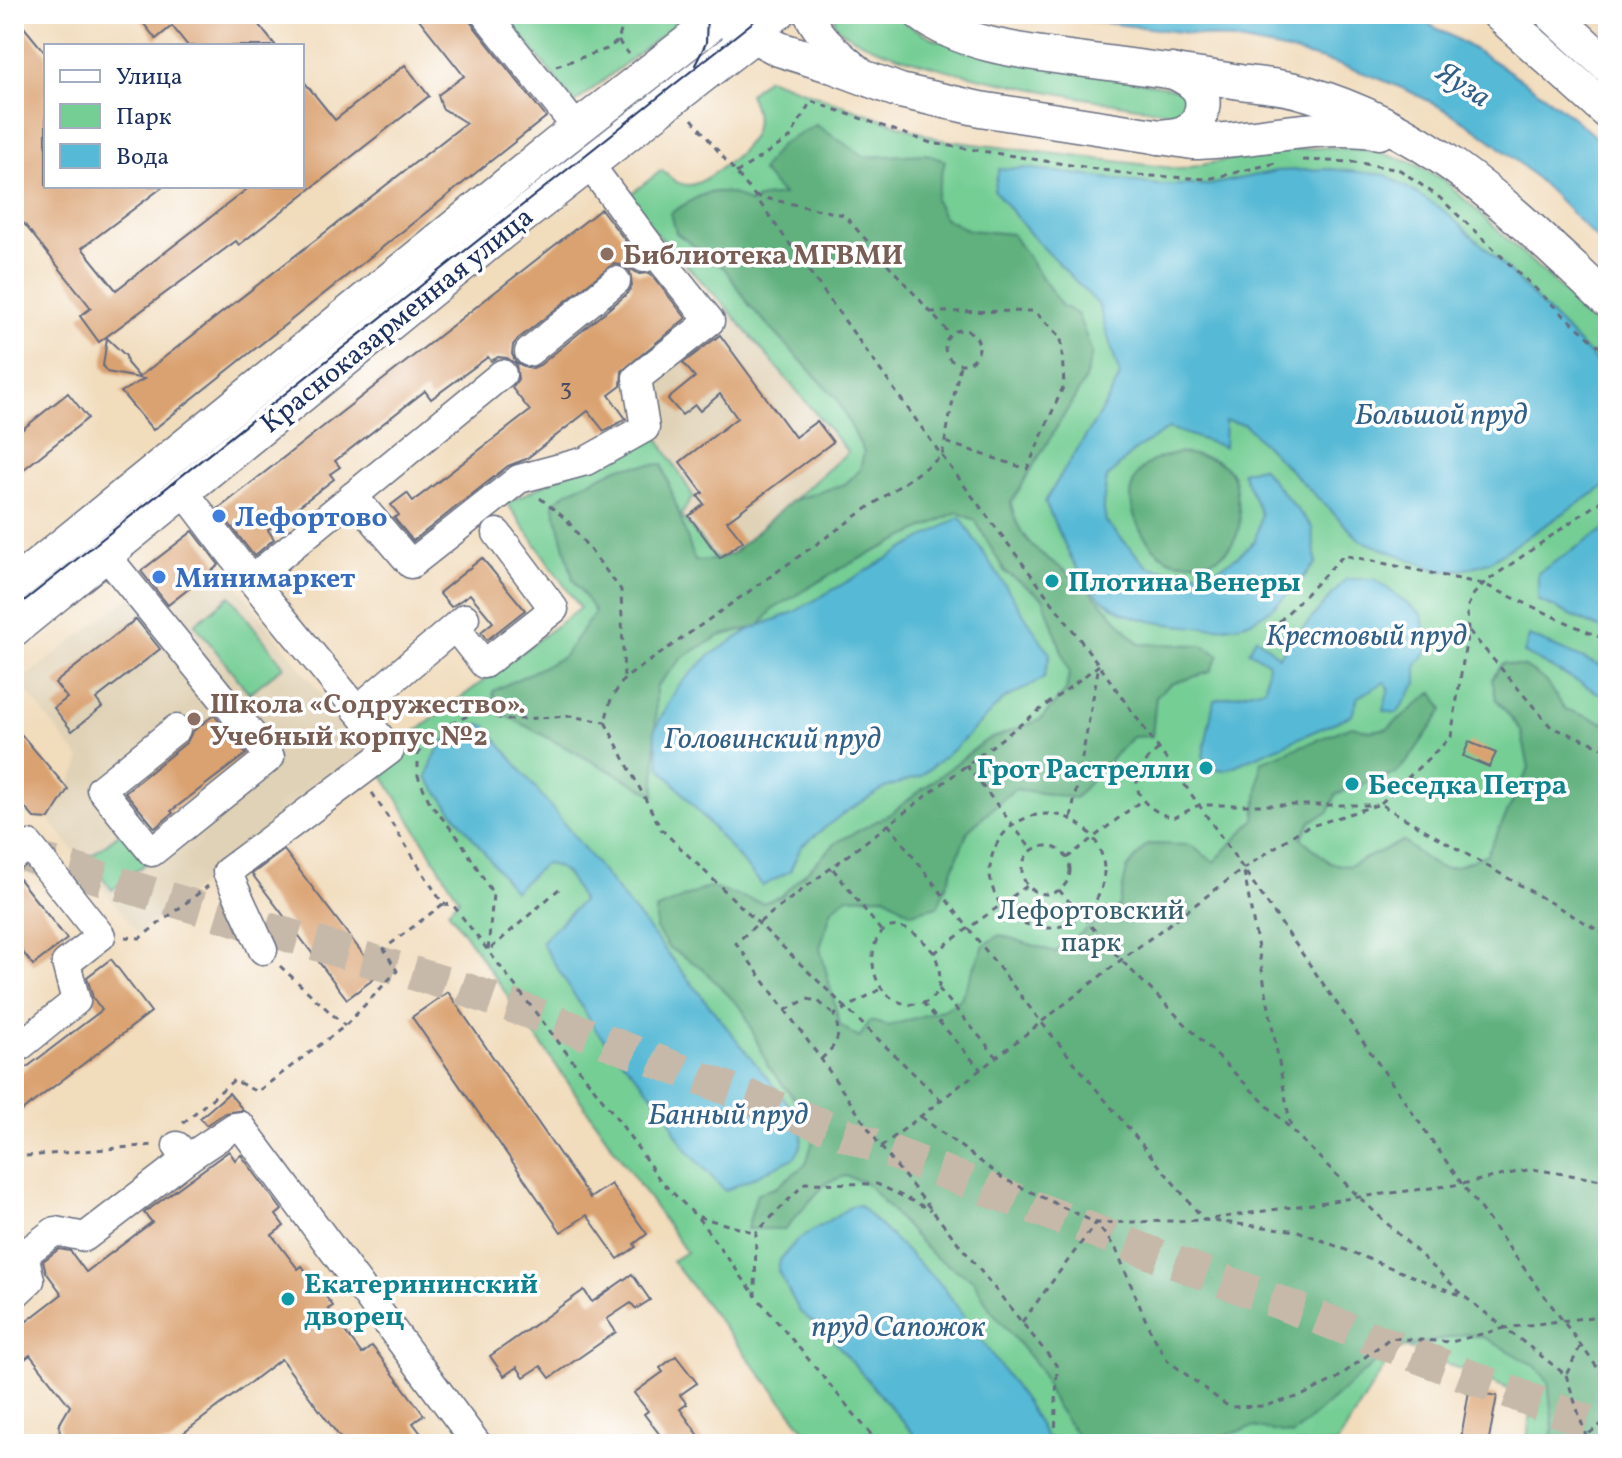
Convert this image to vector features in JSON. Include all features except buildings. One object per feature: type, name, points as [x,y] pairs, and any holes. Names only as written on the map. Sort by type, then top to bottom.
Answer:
[{"type":"main road","points":[[921,14],[959,35],[997,45],[1039,54],[1304,92],[1373,118],[1452,162],[1493,194],[1608,301]]},
{"type":"main road","points":[[1499,14],[1608,112]]},
{"type":"main road","points":[[722,15],[779,49],[900,91],[980,109],[1193,142],[1341,128],[1412,137]]},
{"type":"main road","name":"Красноказарменная улица","points":[[14,585],[577,128],[722,15]]},
{"type":"main road","points":[[1555,16],[1608,66]]},
{"type":"main road","name":"Красноказарменная улица","points":[[14,629],[589,164],[753,36]]},
{"type":"main road","points":[[1154,138],[1189,130],[1202,109],[1199,88],[1191,80],[1172,71]]},
{"type":"street","points":[[485,14],[577,128]]},
{"type":"street","name":"Красноказарменная улица","points":[[753,36],[781,14]]},
{"type":"street","points":[[808,14],[824,41],[870,79]]},
{"type":"street","points":[[353,496],[411,564],[519,479],[586,461],[645,428],[637,378],[710,321],[649,254],[589,164]]},
{"type":"street","points":[[529,352],[616,281]]},
{"type":"street","points":[[252,579],[502,374]]},
{"type":"street","points":[[183,490],[390,750],[227,872],[263,950]]},
{"type":"street","points":[[357,710],[460,623],[484,664],[554,609],[497,533]]},
{"type":"street","points":[[105,554],[270,757],[152,852],[101,789],[176,729]]},
{"type":"street","points":[[14,856],[29,845],[101,936],[66,963],[76,1001],[14,1051]]},
{"type":"street","points":[[14,1295],[30,1280],[25,1255],[49,1234],[55,1231],[85,1237],[181,1151],[241,1126],[477,1444]]},
{"type":"path","points":[[534,75],[607,49],[618,41],[626,14]]},
{"type":"path","points":[[618,41],[631,56]]},
{"type":"path","points":[[676,97],[755,196],[942,456],[1099,665],[1462,1184],[1608,1382]]},
{"type":"path","points":[[736,173],[790,138],[811,101],[931,143],[1134,175],[1208,179],[1292,159],[1354,162],[1400,170],[1440,198],[1608,354]]},
{"type":"path","points":[[755,196],[844,215],[951,335]]},
{"type":"path","points":[[930,312],[1034,311],[1061,337],[1064,385],[1027,469],[945,442]]},
{"type":"path","points":[[965,330],[979,343],[977,356],[966,365],[953,362],[945,352],[951,335],[965,330]]},
{"type":"path","points":[[941,1100],[661,829],[605,722],[611,699],[624,679],[942,456],[960,365]]},
{"type":"path","points":[[519,479],[567,520],[621,590],[624,679]]},
{"type":"path","points":[[881,1147],[1243,869],[1302,829],[1380,804],[1451,737],[1468,630],[1467,608],[1473,595],[1483,584],[1608,496]]},
{"type":"path","points":[[1271,630],[1344,555],[1483,584],[1608,641]]},
{"type":"path","points":[[1468,630],[1551,727],[1608,751]]},
{"type":"path","points":[[1055,1444],[1057,1366],[881,1147],[736,943],[1099,665]]},
{"type":"path","points":[[1071,818],[1099,665]]},
{"type":"path","points":[[488,951],[493,894],[460,840],[430,803],[418,776],[418,754],[435,731],[478,711],[505,720],[570,716],[605,722]]},
{"type":"path","points":[[1158,748],[1138,771],[1142,800],[1156,813],[1173,818],[1199,805],[1380,804],[1608,936]]},
{"type":"path","points":[[966,765],[1032,850]]},
{"type":"path","points":[[359,773],[443,904]]},
{"type":"path","points":[[1067,858],[1142,800]]},
{"type":"path","points":[[1051,813],[1071,818],[1094,836],[1103,856],[1105,879],[1097,901],[1082,917],[1065,926],[1038,927],[1012,917],[1000,903],[991,884],[990,862],[998,842],[1012,825],[1030,816],[1051,813]]},
{"type":"path","points":[[888,824],[1041,1022],[1204,1220],[1298,1231],[1465,1297]]},
{"type":"path","points":[[1041,846],[1051,847],[1067,858],[1069,876],[1059,890],[1042,894],[1027,886],[1022,877],[1022,867],[1025,857],[1032,850],[1041,846]]},
{"type":"path","points":[[832,867],[882,932]]},
{"type":"path","points":[[1243,869],[1292,1130]]},
{"type":"path","points":[[101,936],[140,938],[227,872]]},
{"type":"path","points":[[934,953],[1027,886]]},
{"type":"path","points":[[488,951],[559,889]]},
{"type":"path","points":[[1059,890],[1121,960],[1359,1197],[1465,1297],[1566,1375],[1586,1436],[1585,1444]]},
{"type":"path","points":[[14,1157],[181,1151],[184,1120],[234,1080],[257,1092],[345,1026],[397,971],[384,949],[443,904],[453,905],[619,1121],[660,1180],[696,1216],[755,1295],[879,1444]]},
{"type":"path","points":[[892,926],[910,928],[934,953],[941,967],[939,989],[933,997],[923,1003],[905,1004],[882,988],[875,976],[872,959],[873,945],[882,932],[892,926]]},
{"type":"path","points":[[263,950],[345,1026]]},
{"type":"path","points":[[834,1015],[882,988]]},
{"type":"path","points":[[939,989],[997,1057]]},
{"type":"path","points":[[786,1010],[807,999],[818,1001],[834,1015],[840,1031],[836,1046],[821,1059]]},
{"type":"path","points":[[923,1003],[981,1070]]},
{"type":"path","points":[[921,1117],[1004,1179],[1096,1223],[1116,1249],[1149,1328],[1167,1360],[1229,1407],[1264,1406],[1301,1396],[1336,1379],[1390,1338],[1451,1342],[1505,1328],[1608,1315]]},
{"type":"path","points":[[1096,1223],[1204,1220],[1462,1184],[1532,1169],[1608,1181]]},
{"type":"path","points":[[755,1295],[756,1233],[805,1183],[877,1184],[931,1210]]},
{"type":"path","points":[[696,1216],[756,1233]]},
{"type":"path","points":[[1022,1322],[1096,1223]]},
{"type":"path","points":[[1566,1375],[1581,1345]]},
{"type":"path","points":[[1586,1436],[1608,1419]]},
{"type":"shaded area","points":[[727,307],[848,451],[720,564],[681,515],[654,431],[642,377]]},
{"type":"shaded area","name":"Школа «Содружество». Учебный корпус №2","points":[[194,530],[368,755],[138,934],[49,819],[81,760],[19,682],[143,587],[135,576]]},
{"type":"green space","points":[[504,14],[677,14],[678,22],[575,103]]},
{"type":"green space","points":[[836,14],[895,14],[937,40],[1187,91],[1185,109],[1173,113],[1142,108],[939,68],[855,39],[834,23]]},
{"type":"green space","name":"Лефортовский парк","points":[[767,78],[941,140],[1181,169],[1272,151],[1330,147],[1374,151],[1413,163],[1444,180],[1608,333],[1608,1444],[1527,1444],[1531,1398],[1398,1344],[1337,1444],[816,1444],[672,1261],[686,1252],[448,910],[459,899],[379,769],[402,742],[580,608],[507,503],[654,431],[693,496],[681,515],[720,564],[848,452],[727,308],[624,199],[662,170],[681,184],[689,185],[698,183],[732,160],[747,144],[755,127],[754,106],[749,94]]},
{"type":"green space","points":[[816,125],[865,157],[926,154],[945,161],[935,200],[944,218],[968,230],[1012,234],[1061,305],[1078,315],[1092,353],[1084,382],[1011,503],[1016,520],[1031,544],[1088,589],[1139,644],[1201,645],[1219,655],[1210,672],[1171,684],[1156,696],[1152,736],[1132,737],[1075,798],[1014,789],[968,831],[938,906],[911,913],[885,896],[847,897],[832,909],[820,948],[840,1025],[859,1038],[870,1021],[889,1026],[945,1009],[961,998],[984,945],[1000,935],[1055,952],[1119,906],[1127,869],[1147,844],[1190,845],[1214,862],[1255,819],[1261,762],[1352,726],[1370,731],[1388,728],[1433,692],[1443,710],[1409,759],[1396,773],[1336,794],[1329,812],[1311,821],[1301,838],[1330,863],[1349,866],[1403,841],[1426,860],[1442,868],[1487,854],[1529,768],[1521,730],[1496,699],[1492,679],[1503,663],[1525,667],[1546,681],[1565,709],[1608,724],[1608,1444],[1549,1444],[1553,1428],[1548,1381],[1535,1366],[1485,1338],[1465,1334],[1387,1352],[1292,1435],[1254,1427],[1196,1444],[1083,1444],[1054,1403],[1039,1368],[990,1309],[973,1280],[933,1256],[865,1182],[845,1176],[826,1183],[785,1229],[747,1229],[757,1193],[775,1188],[806,1164],[817,1127],[768,1066],[743,1010],[702,968],[668,947],[656,929],[656,910],[708,887],[763,903],[781,896],[837,842],[890,814],[985,741],[1040,720],[1066,691],[1069,672],[1043,598],[1005,572],[975,520],[957,512],[845,566],[772,610],[760,626],[720,636],[683,657],[656,687],[655,795],[496,710],[493,691],[563,657],[595,612],[573,579],[553,503],[567,492],[620,467],[662,464],[695,561],[714,560],[733,553],[791,501],[845,484],[860,470],[864,452],[837,399],[750,306],[725,269],[676,233],[671,213],[709,193],[728,193],[749,203],[764,197],[783,195],[761,171],[780,145]]},
{"type":"green space","points":[[1179,453],[1217,462],[1229,471],[1234,480],[1239,514],[1238,533],[1225,552],[1210,560],[1174,561],[1152,546],[1136,522],[1131,494],[1134,481],[1149,463]]},
{"type":"green space","points":[[230,596],[284,666],[249,693],[195,624]]},
{"type":"green space","points":[[122,832],[146,863],[112,890],[88,858]]},
{"type":"water","name":"Яуза","points":[[1032,14],[1409,14],[1514,74],[1563,109],[1608,149],[1608,251],[1556,197],[1480,132],[1410,92],[1359,71],[1306,55],[1197,34]]},
{"type":"water","name":"Большой пруд","points":[[1025,168],[1158,185],[1210,185],[1276,171],[1330,169],[1386,175],[1442,209],[1491,253],[1608,374],[1608,484],[1489,562],[1466,569],[1440,571],[1360,540],[1244,424],[1225,421],[1224,447],[1169,428],[1134,451],[1107,478],[1103,504],[1106,522],[1148,567],[1184,573],[1213,571],[1237,557],[1255,541],[1261,514],[1242,472],[1261,467],[1312,527],[1316,563],[1271,609],[1241,624],[1226,627],[1176,625],[1122,612],[1099,596],[1084,579],[1045,502],[1120,376],[1098,304],[1032,236],[994,190],[999,169]]},
{"type":"water","name":"Головинский пруд","points":[[960,517],[1050,654],[1044,678],[1003,700],[956,747],[921,776],[885,788],[841,815],[801,847],[790,871],[763,886],[660,767],[654,731],[678,686],[709,656],[751,629],[794,612]]},
{"type":"water","points":[[1608,527],[1608,632],[1538,600],[1538,573]]},
{"type":"water","name":"Крестовый пруд","points":[[1346,579],[1375,579],[1422,615],[1428,650],[1417,665],[1417,683],[1397,713],[1383,711],[1389,688],[1385,682],[1358,697],[1352,715],[1225,770],[1209,768],[1203,756],[1214,700],[1265,688],[1268,662],[1249,651],[1256,637],[1279,656]]},
{"type":"water","points":[[1529,636],[1608,669],[1608,698],[1524,653]]},
{"type":"water","name":"Банный пруд","points":[[481,724],[486,726],[800,1119],[802,1139],[794,1158],[725,1191],[687,1150],[675,1132],[667,1110],[598,1033],[541,942],[582,901],[572,882],[563,871],[544,864],[514,891],[427,778],[444,742],[458,732]]},
{"type":"water","name":"пруд Сапожок","points":[[859,1205],[943,1287],[1027,1404],[1050,1444],[922,1444],[830,1336],[800,1312],[778,1271],[780,1260],[796,1241],[852,1206]]},
{"type":"tunnel","points":[[22,854],[458,987],[543,1017],[1608,1430]]},
{"type":"tram line","points":[[695,65],[706,43],[707,14]]},
{"type":"tram line","points":[[14,609],[763,14]]},
{"type":"place","name":"Библиотека МГВМИ","points":[[607,254]]},
{"type":"place","name":"Лефортово","points":[[219,516]]},
{"type":"place","name":"Минимаркет","points":[[159,577]]},
{"type":"place","name":"Плотина Венеры","points":[[1052,581]]},
{"type":"place","name":"Школа «Содружество». Учебный корпус №2","points":[[194,719]]},
{"type":"place","name":"Грот Растрелли","points":[[1206,768]]},
{"type":"place","name":"Беседка Петра","points":[[1352,784]]},
{"type":"place","name":"Екатерининский дворец","points":[[288,1299]]}]
